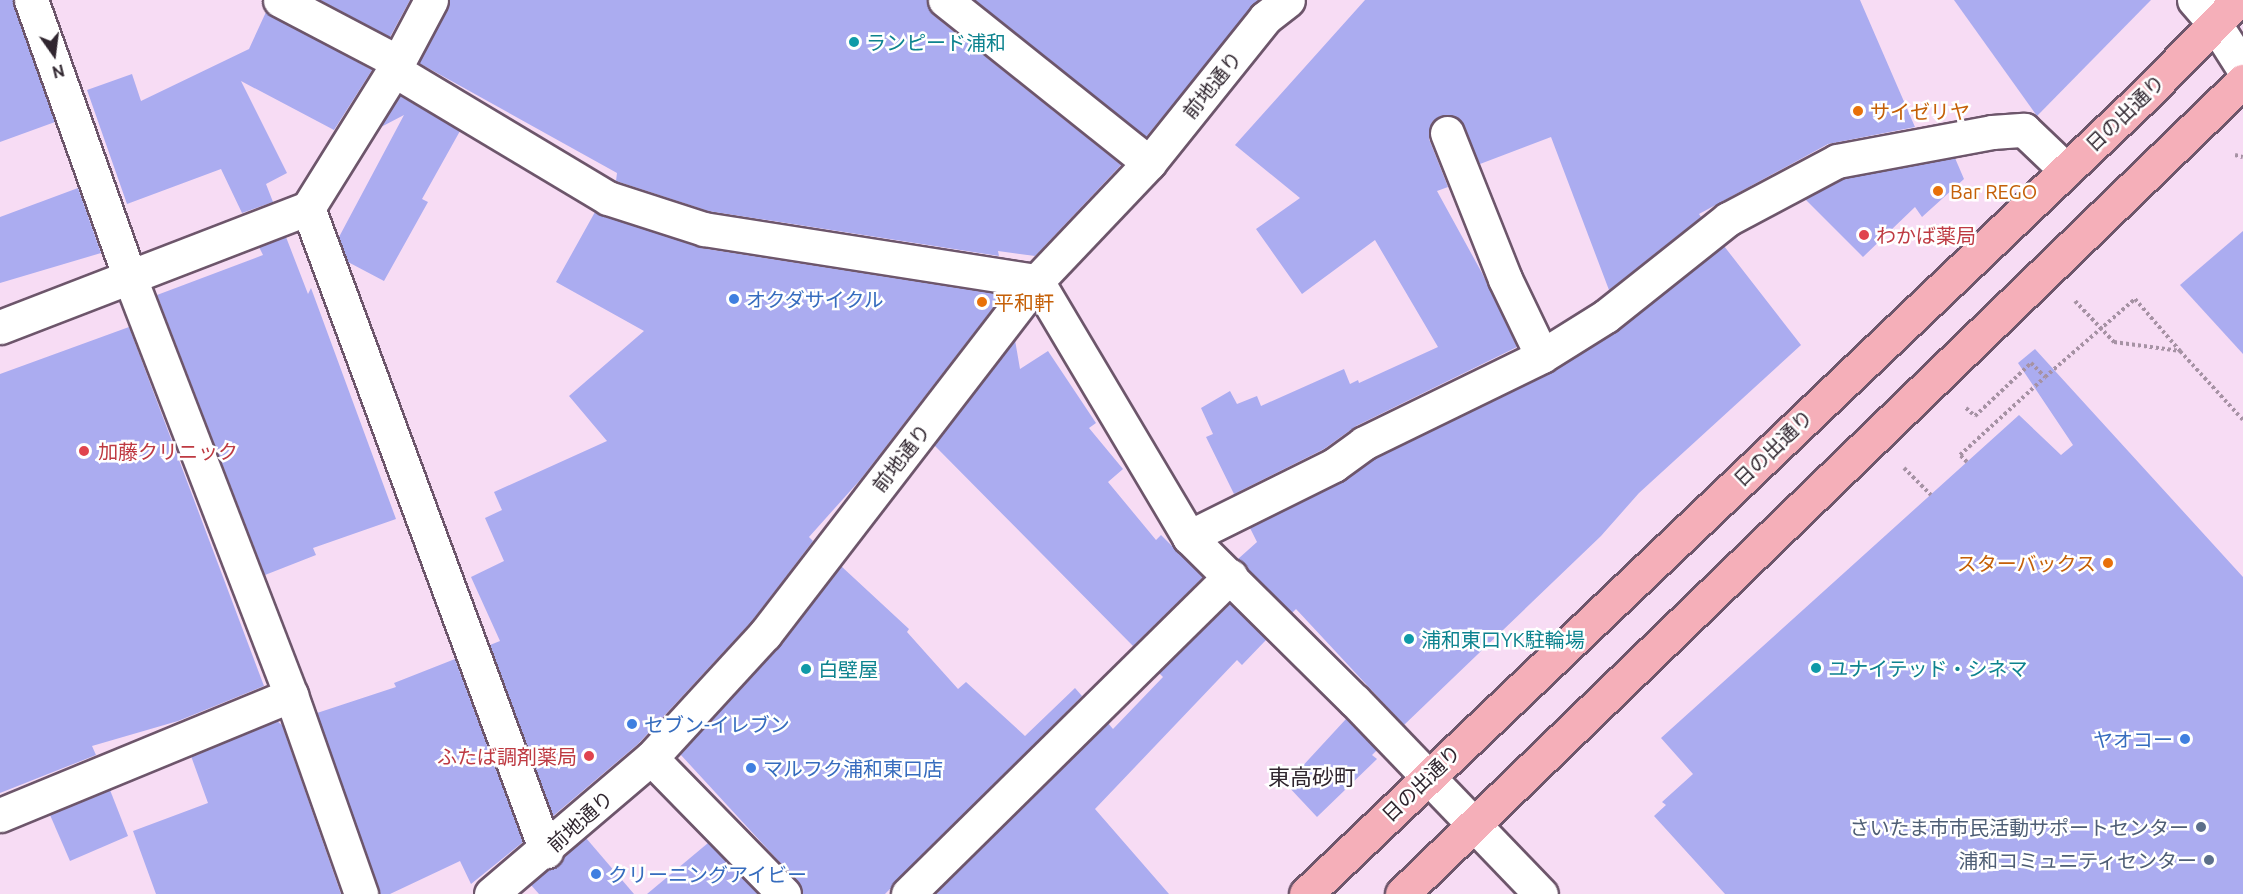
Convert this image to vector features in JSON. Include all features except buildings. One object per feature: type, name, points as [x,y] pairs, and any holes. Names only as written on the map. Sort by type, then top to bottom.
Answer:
[{"type":"main road","name":"日の出通り","points":[[1306,894],[2066,170],[2205,12],[2238,0]]},
{"type":"main road","points":[[1402,894],[2243,81]]},
{"type":"street","points":[[31,0],[130,278],[291,695],[361,894]]},
{"type":"street","points":[[280,0],[396,66],[608,198],[704,229],[1037,281],[1189,537],[1231,576],[1541,894]]},
{"type":"street","points":[[0,327],[308,208],[396,66],[430,0]]},
{"type":"street","points":[[945,0],[1149,163]]},
{"type":"street","name":"前地通り","points":[[491,894],[546,851],[651,758],[765,634],[1037,281],[1149,163],[1265,18],[1288,0]]},
{"type":"street","points":[[2205,12],[2243,68]]},
{"type":"street","points":[[1189,537],[1334,465],[1364,443],[1542,356],[1606,316],[1728,219],[1836,161],[1992,132],[2024,130],[2066,170]]},
{"type":"street","points":[[1448,133],[1505,279],[1542,356]]},
{"type":"street","points":[[308,208],[546,851]]},
{"type":"street","points":[[908,894],[1231,576]]},
{"type":"street","points":[[0,815],[291,695]]},
{"type":"street","points":[[651,758],[784,894]]},
{"type":"path","points":[[2235,155],[2243,157]]},
{"type":"path","points":[[1967,462],[1960,455],[2134,299],[2243,420]]},
{"type":"path","points":[[2074,301],[2114,342],[2180,351]]},
{"type":"path","points":[[1966,408],[1975,416],[2031,363],[2045,377]]},
{"type":"path","points":[[1904,468],[1931,495]]},
{"type":"place","name":"ランピード浦和","points":[[854,42]]},
{"type":"place","name":"サイゼリヤ","points":[[1858,111]]},
{"type":"place","name":"Bar REGO","points":[[1938,191]]},
{"type":"place","name":"わかば薬局","points":[[1864,235]]},
{"type":"place","name":"オクダサイクル","points":[[734,299]]},
{"type":"place","name":"平和軒","points":[[982,302]]},
{"type":"place","name":"加藤クリニック","points":[[84,451]]},
{"type":"place","name":"スターバックス","points":[[2108,563]]},
{"type":"place","name":"浦和東口YK駐輪場","points":[[1409,639]]},
{"type":"place","name":"ユナイテッド・シネマ","points":[[1816,668]]},
{"type":"place","name":"白壁屋","points":[[806,669]]},
{"type":"place","name":"セブン-イレブン","points":[[632,724]]},
{"type":"place","name":"ヤオコー","points":[[2185,739]]},
{"type":"place","name":"ふたば調剤薬局","points":[[589,756]]},
{"type":"place","name":"マルフク浦和東口店","points":[[751,768]]},
{"type":"place","name":"さいたま市市民活動サポートセンター","points":[[2201,827]]},
{"type":"place","name":"浦和コミュニティセンター","points":[[2209,860]]},
{"type":"place","name":"クリーニングアイビー","points":[[596,874]]},
{"type":"district","name":"東高砂町","points":[[1312,777]]}]
